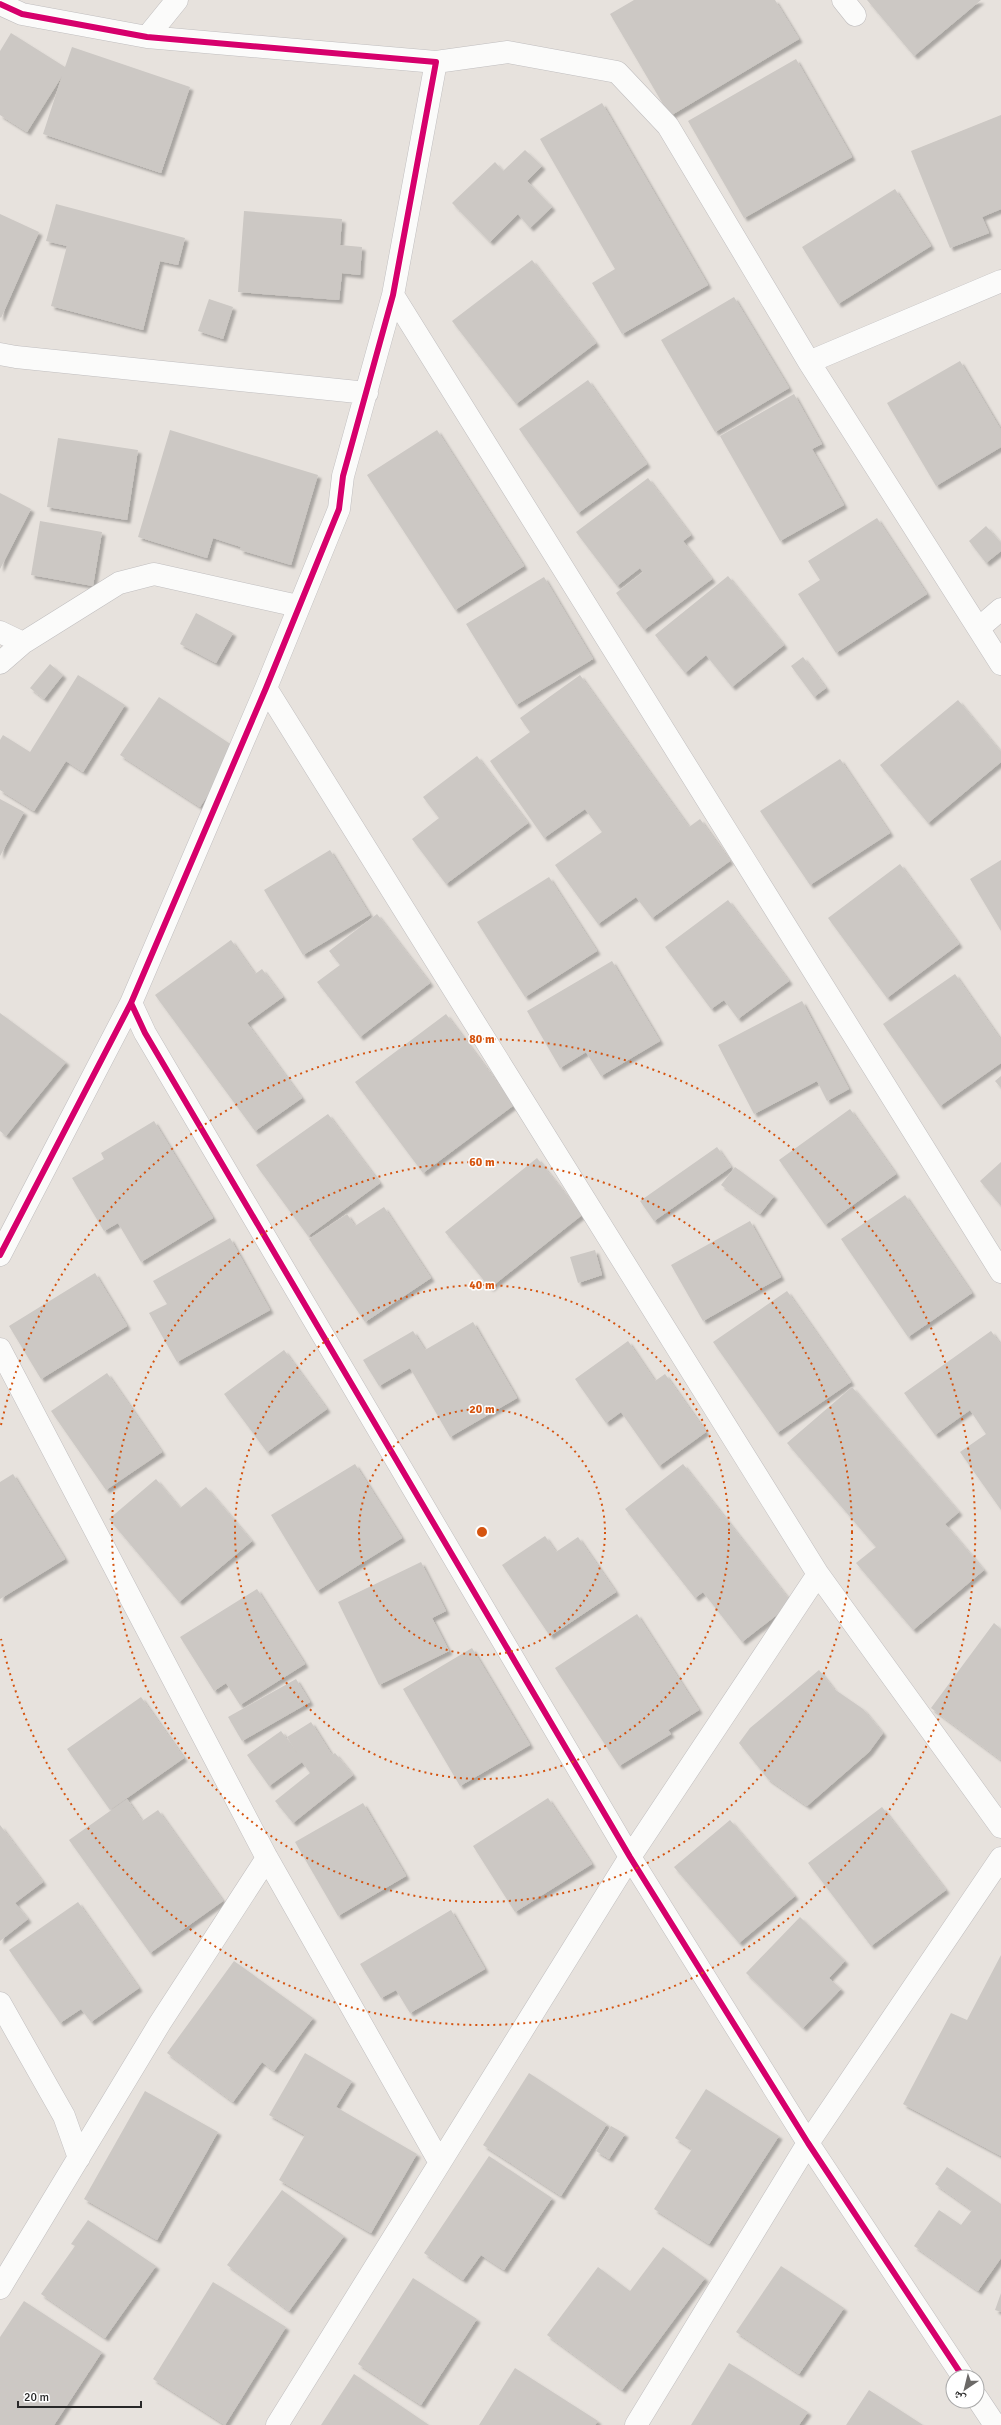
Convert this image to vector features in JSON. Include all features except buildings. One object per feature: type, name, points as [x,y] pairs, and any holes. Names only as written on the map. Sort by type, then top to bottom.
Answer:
[{"type":"street","points":[[147,37],[177,0]]},
{"type":"street","points":[[0,4],[22,14],[147,37],[436,62],[508,52],[617,72],[668,126],[810,362],[1001,664]]},
{"type":"street","points":[[0,1255],[131,1003],[266,688],[298,606],[339,509],[343,476],[393,295],[436,62]]},
{"type":"street","points":[[810,362],[1001,281]]},
{"type":"street","points":[[393,295],[1001,1272]]},
{"type":"street","points":[[0,354],[16,358],[367,393]]},
{"type":"street","points":[[0,663],[23,643],[119,584],[154,574],[298,606]]},
{"type":"street","points":[[979,628],[1001,609]]},
{"type":"street","points":[[0,632],[23,643]]},
{"type":"street","points":[[266,688],[818,1574],[1001,1827]]},
{"type":"street","points":[[131,1003],[149,1040],[630,1856],[808,2143],[958,2369]]},
{"type":"street","points":[[0,1349],[267,1858],[440,2162]]},
{"type":"street","points":[[277,2425],[630,1856],[818,1574]]},
{"type":"street","points":[[0,2288],[160,2023],[267,1858]]},
{"type":"street","points":[[636,2425],[808,2143],[1001,1858]]},
{"type":"street","points":[[0,2003],[64,2116],[79,2158]]},
{"type":"street","points":[[984,2409],[995,2425]]},
{"type":"cycle path","points":[[0,4],[22,14],[147,37],[436,62],[393,295],[343,476],[339,509],[266,688],[131,1003],[0,1255]]},
{"type":"cycle path","points":[[131,1003],[145,1033],[630,1857],[808,2143],[958,2369]]}]
